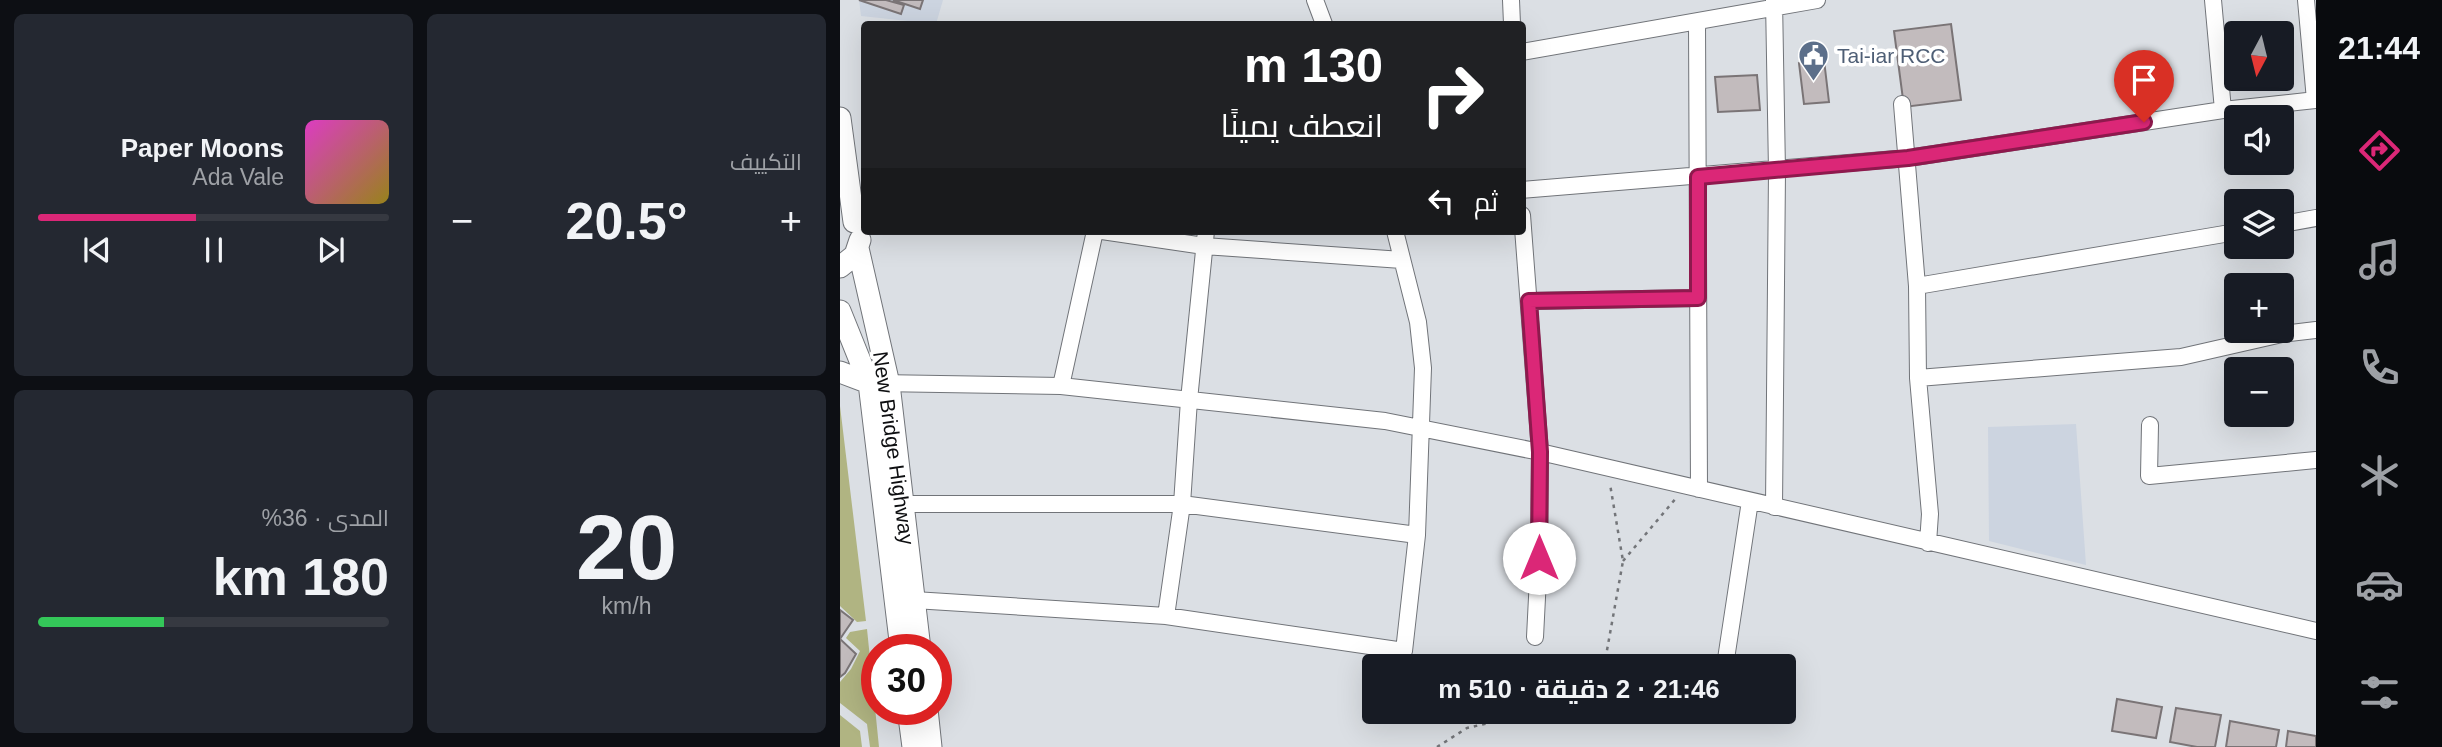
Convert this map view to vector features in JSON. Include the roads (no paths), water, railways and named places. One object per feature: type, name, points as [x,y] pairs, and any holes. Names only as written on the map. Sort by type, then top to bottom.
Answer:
[{"type":"main road","points":[[840,118],[847,216]]},
{"type":"main road","name":"New Bridge Highway","points":[[847,216],[860,239],[847,264],[879,383],[903,504],[918,634]]},
{"type":"main road","name":"New Bridge Highway","points":[[840,312],[879,383],[900,634]]},
{"type":"main road","points":[[840,372],[879,383]]},
{"type":"main road","points":[[910,725],[913,747]]},
{"type":"main road","points":[[929,725],[931,747]]},
{"type":"street","points":[[1315,0],[1323,21]]},
{"type":"street","points":[[1511,0],[1512,21]]},
{"type":"street","points":[[1526,51],[1697,22],[1774,4],[1817,0]]},
{"type":"street","points":[[2213,0],[2223,110]]},
{"type":"street","points":[[1526,190],[1777,171],[1908,158],[2223,110],[2316,100],[2312,31],[2306,0]]},
{"type":"street","points":[[1774,4],[1777,171],[1774,506]]},
{"type":"street","points":[[1693,488],[1698,298],[1697,22]]},
{"type":"street","points":[[1902,104],[1917,286],[1918,378],[1930,514],[1928,542]]},
{"type":"street","points":[[2294,222],[2316,218]]},
{"type":"street","points":[[1917,286],[2224,234]]},
{"type":"street","points":[[1061,386],[1094,235]]},
{"type":"street","points":[[1161,235],[1402,260]]},
{"type":"street","points":[[914,600],[1166,616],[1404,651],[1417,535],[1423,368],[1418,322],[1396,235]]},
{"type":"street","points":[[1524,235],[1540,452],[1535,637]]},
{"type":"street","points":[[1166,616],[1182,504],[1205,238]]},
{"type":"street","points":[[1529,301],[1698,298]]},
{"type":"street","points":[[1918,378],[2181,356],[2282,334],[2316,330]]},
{"type":"street","points":[[879,383],[1061,386],[1385,421],[1540,452],[2316,631]]},
{"type":"street","points":[[2150,425],[2149,476],[2316,460]]},
{"type":"street","points":[[1727,654],[1750,501]]},
{"type":"street","points":[[903,504],[1182,504],[1417,535]]},
{"type":"place","name":"Tai-iar RCC","points":[[1814,82]]}]
